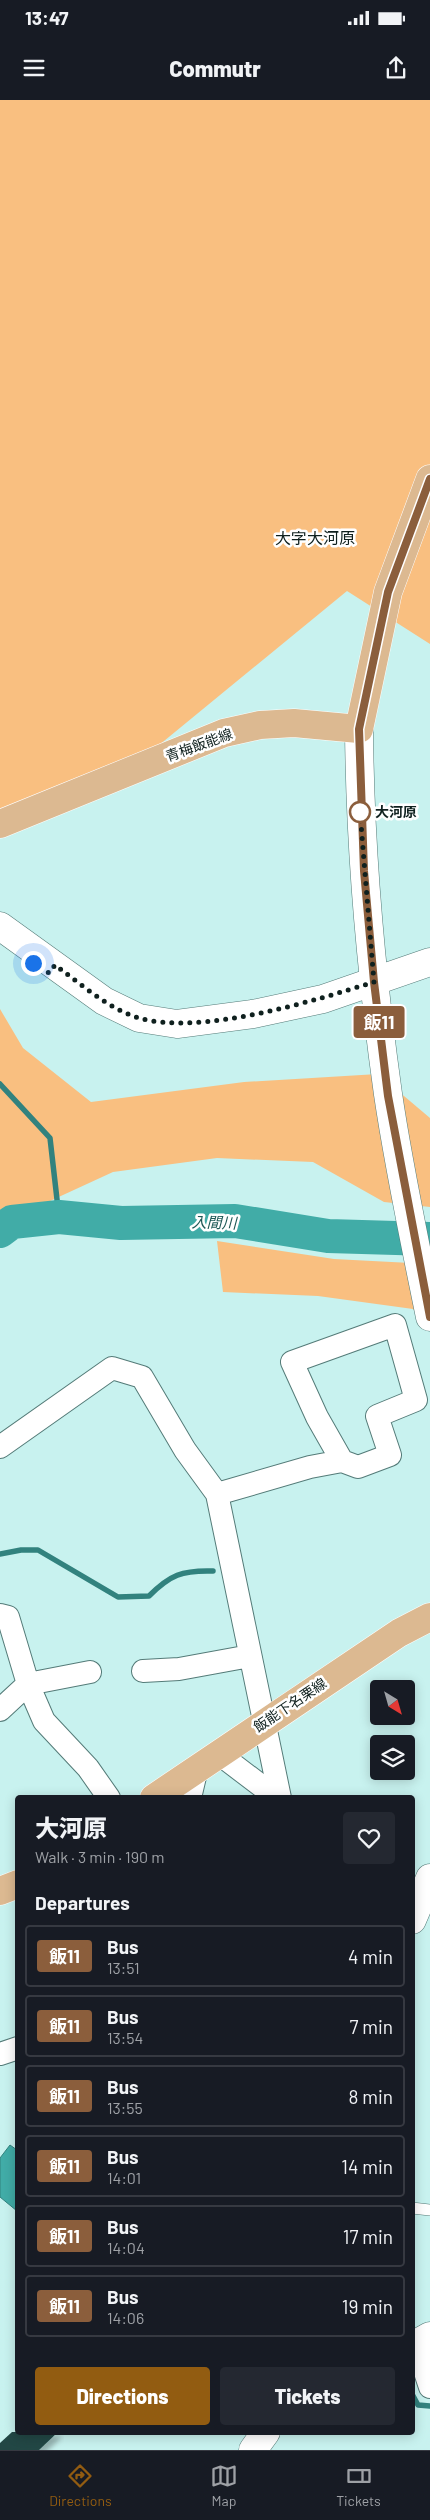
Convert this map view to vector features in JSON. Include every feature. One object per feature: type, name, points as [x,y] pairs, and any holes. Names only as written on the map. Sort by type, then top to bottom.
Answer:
[{"type":"main road","points":[[359,729],[388,592],[430,479]]},
{"type":"main road","name":"青梅飯能線","points":[[0,824],[224,733],[260,725],[294,723],[359,729]]},
{"type":"main road","name":"飯能下名栗線","points":[[158,1795],[207,1760],[399,1633],[430,1617]]},
{"type":"main road","points":[[0,1891],[15,1885]]},
{"type":"street","points":[[359,729],[363,862],[374,982],[388,1096],[430,1317]]},
{"type":"street","points":[[0,926],[104,1001],[138,1018],[177,1024],[253,1014],[323,998],[430,962]]},
{"type":"street","points":[[218,1494],[310,1467],[342,1461],[358,1467],[390,1455],[377,1416],[416,1400],[395,1325],[292,1362],[317,1417],[342,1461]]},
{"type":"street","points":[[0,1446],[112,1368],[142,1377],[185,1450],[218,1494],[250,1656],[265,1721],[277,1795]]},
{"type":"street","points":[[0,1615],[8,1617],[28,1684],[44,1721],[88,1768],[106,1795]]},
{"type":"street","points":[[143,1671],[179,1669],[250,1656]]},
{"type":"street","points":[[0,1710],[28,1684],[90,1672]]},
{"type":"street","points":[[191,1795],[207,1760],[272,1795]]},
{"type":"street","points":[[415,1913],[430,1878]]},
{"type":"street","points":[[0,2054],[15,2049]]},
{"type":"street","points":[[418,2341],[430,2387]]},
{"type":"street","points":[[253,2450],[264,2435]]},
{"type":"lane","points":[[16,953],[49,973],[55,965]]},
{"type":"lane","points":[[415,2208],[430,2210]]},
{"type":"shaded area","points":[[0,100],[430,100],[430,644],[347,591],[136,764],[0,811]]},
{"type":"shaded area","points":[[0,1009],[23,1048],[91,1102],[244,1082],[378,1074],[430,1118],[430,1207],[384,1202],[313,1162],[217,1158],[113,1172],[0,1224]]},
{"type":"shaded area","points":[[217,1241],[334,1259],[430,1264],[426,1325],[413,1309],[318,1296],[223,1292]]},
{"type":"water","points":[[10,2145],[15,2149],[15,2209],[0,2197],[0,2158]]},
{"type":"building","points":[[12,2432],[15,2432],[15,2435],[55,2435],[39,2450],[0,2450],[0,2443]]},
{"type":"waterway","points":[[0,1084],[50,1138],[59,1217]]},
{"type":"waterway","name":"入間川","points":[[0,1231],[12,1222],[59,1217],[121,1223],[235,1221],[328,1236],[430,1239]]},
{"type":"waterway","points":[[0,1554],[21,1550],[38,1550],[118,1597],[149,1596],[163,1583],[177,1575],[213,1571]]},
{"type":"waterway","points":[[415,2400],[418,2405],[430,2406]]},
{"type":"bus line","name":"飯11","points":[[430,479],[388,592],[359,729],[364,871],[374,982],[388,1096],[430,1317]]},
{"type":"place","name":"大河原","points":[[360,812]]},
{"type":"district","name":"大字大河原","points":[[315,538]]},
{"type":"route","points":[[33,963],[49,973],[55,965],[104,1001],[138,1018],[177,1024],[253,1014],[323,998],[374,982],[360,812]]}]
